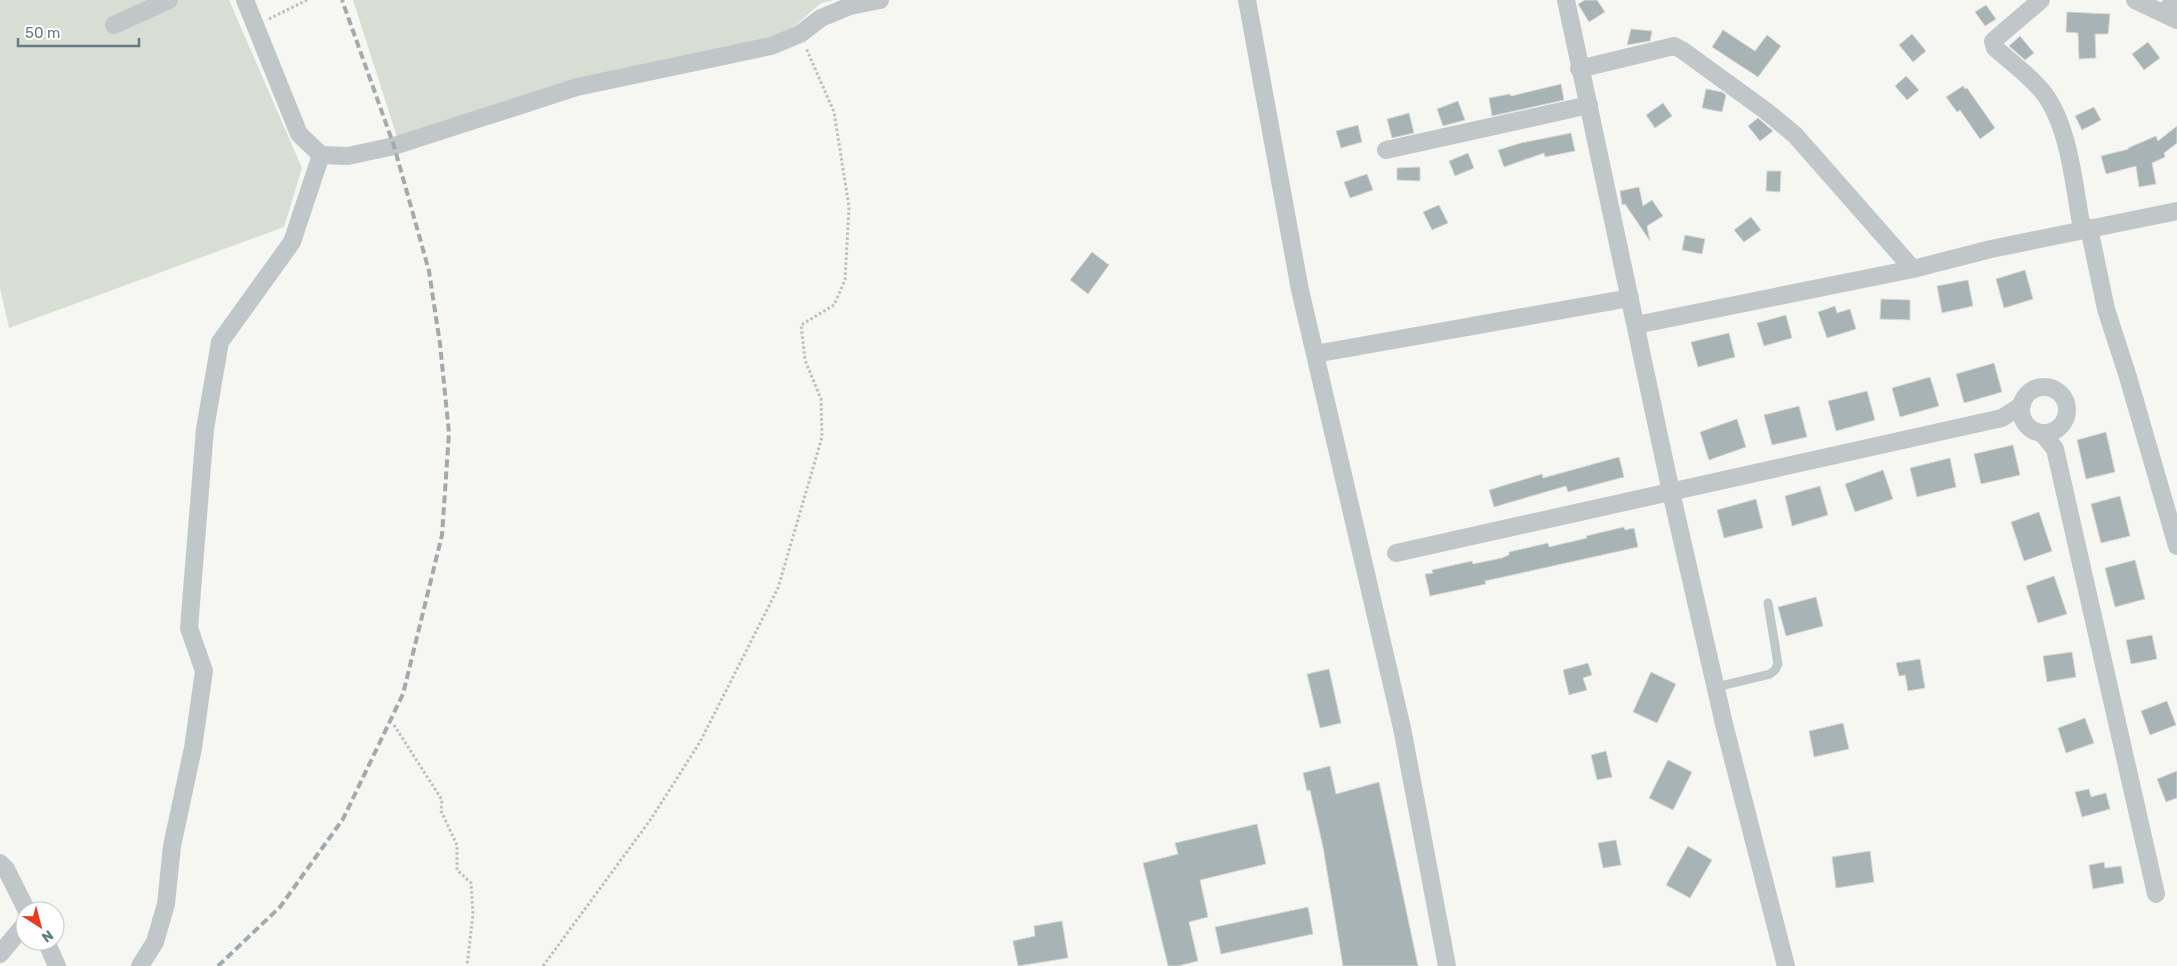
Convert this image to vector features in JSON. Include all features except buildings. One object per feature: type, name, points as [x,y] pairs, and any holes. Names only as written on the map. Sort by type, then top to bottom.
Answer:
[{"type":"street","points":[[114,25],[169,0]]},
{"type":"street","points":[[245,0],[299,134],[321,155],[348,156],[394,146],[577,87],[771,46],[800,34],[821,18],[850,6],[880,0]]},
{"type":"street","points":[[1248,0],[1300,290],[1402,728],[1447,966]]},
{"type":"street","points":[[1566,0],[1579,69],[1589,105],[1671,492],[1716,687],[1786,966]]},
{"type":"street","points":[[2041,0],[1993,41],[1994,48],[2043,93],[2053,109],[2068,154],[2106,309],[2128,377],[2158,486],[2175,524],[2177,546]]},
{"type":"street","points":[[2135,0],[2170,17],[2176,0]]},
{"type":"street","points":[[1579,69],[1674,46],[1682,50],[1766,111],[1795,135],[1913,269]]},
{"type":"street","points":[[1386,150],[1589,105]]},
{"type":"street","points":[[140,966],[155,942],[166,904],[172,846],[193,748],[204,671],[189,628],[205,429],[220,342],[292,242],[321,155]]},
{"type":"street","points":[[1636,325],[1913,269],[1991,249],[2177,211]]},
{"type":"street","points":[[1315,354],[1630,298]]},
{"type":"street","points":[[2055,449],[2023,420],[2022,405],[2027,394],[2038,387],[2052,388],[2058,392],[2066,403],[2066,418],[2055,449],[2156,894]]},
{"type":"street","points":[[1396,553],[2002,418],[2022,405]]},
{"type":"street","points":[[2002,418],[2035,430],[2057,430],[2063,425]]},
{"type":"street","points":[[0,863],[6,869],[22,901]]},
{"type":"street","points":[[0,954],[15,936]]},
{"type":"street","points":[[50,951],[57,966]]},
{"type":"lane","points":[[1716,687],[1770,674],[1775,670],[1778,664],[1768,603]]},
{"type":"path","points":[[255,25],[307,0]]},
{"type":"path","points":[[543,966],[652,819],[700,742],[778,588],[802,512],[822,437],[820,399],[805,360],[801,325],[834,305],[845,280],[849,207],[834,112],[800,34]]},
{"type":"path","points":[[394,725],[442,800],[441,811],[457,845],[458,870],[471,883],[473,914],[467,966]]},
{"type":"shaded area","points":[[0,0],[229,0],[302,168],[284,227],[9,328],[0,288]]},
{"type":"shaded area","points":[[353,0],[834,0],[821,3],[782,37],[397,137]]},
{"type":"railway","points":[[218,966],[280,907],[343,819],[403,694],[442,535],[449,433],[440,344],[429,271],[394,146],[342,0]]}]
